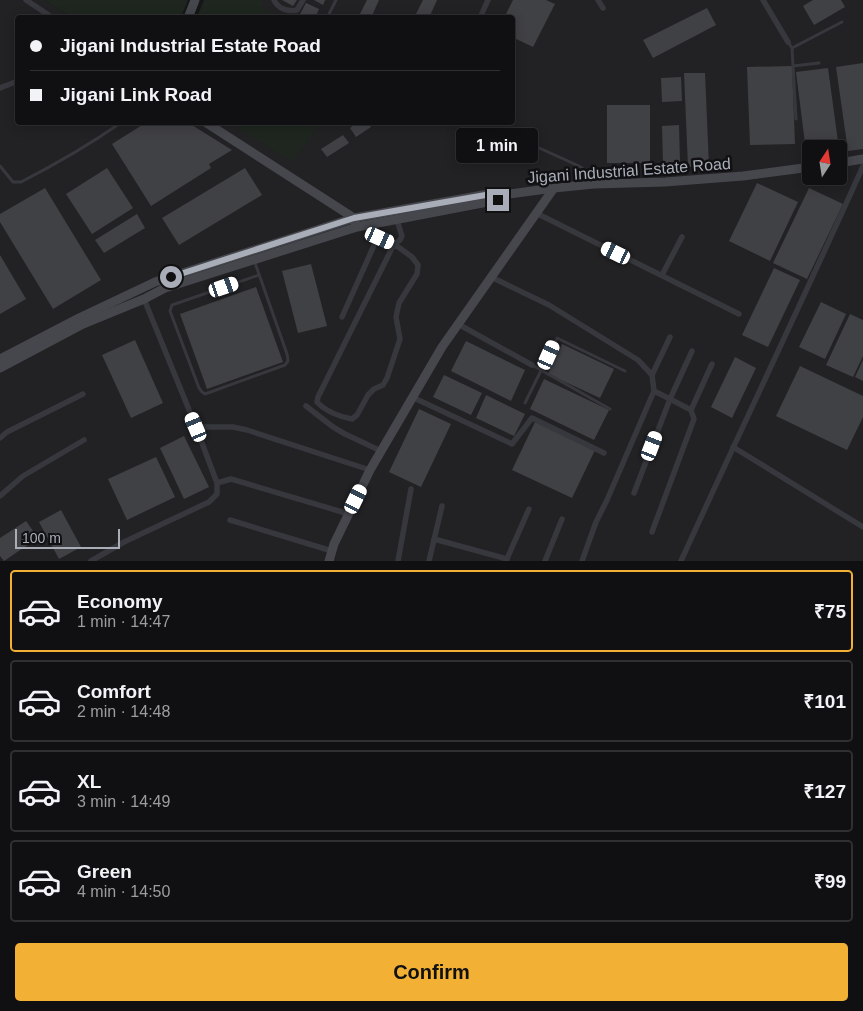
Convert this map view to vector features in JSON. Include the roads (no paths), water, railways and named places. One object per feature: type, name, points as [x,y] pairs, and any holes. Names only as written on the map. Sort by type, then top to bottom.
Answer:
[{"type":"main road","points":[[189,15],[195,0]]},
{"type":"main road","points":[[210,125],[356,222]]},
{"type":"main road","points":[[848,162],[863,159]]},
{"type":"main road","name":"Jigani Industrial Estate Road","points":[[0,359],[79,318],[155,282],[356,222],[497,193],[502,195],[594,184],[665,182],[743,176],[802,168]]},
{"type":"main road","points":[[329,561],[334,544],[370,470],[442,347],[554,188]]},
{"type":"main road","name":"Jigani Industrial Estate Road","points":[[0,368],[83,324],[166,288],[254,260],[356,222],[397,220],[498,200],[502,195]]},
{"type":"street","points":[[26,0],[48,15]]},
{"type":"street","points":[[274,0],[276,4],[286,10],[293,11],[297,10],[303,0]]},
{"type":"street","points":[[481,15],[488,0]]},
{"type":"street","points":[[598,0],[603,8]]},
{"type":"street","points":[[763,0],[788,42]]},
{"type":"street","points":[[0,88],[15,81]]},
{"type":"street","points":[[681,561],[863,166]]},
{"type":"street","points":[[536,213],[739,314]]},
{"type":"street","points":[[342,317],[376,241],[380,238],[394,244],[412,257],[418,265],[417,274],[399,303],[396,318],[400,339],[387,378],[383,385],[374,389],[368,395],[357,415],[352,419],[321,406],[317,402],[318,397],[394,244],[402,236],[397,220]]},
{"type":"street","points":[[662,275],[682,237]]},
{"type":"street","points":[[491,277],[549,305],[638,360],[652,375]]},
{"type":"street","points":[[91,561],[124,542],[209,502],[217,494],[217,483],[144,298]]},
{"type":"street","points":[[458,324],[532,365]]},
{"type":"street","points":[[582,561],[596,522],[654,391],[652,375],[670,337]]},
{"type":"street","points":[[634,493],[670,399],[692,351]]},
{"type":"street","points":[[652,532],[694,419],[691,410],[712,364]]},
{"type":"street","points":[[654,391],[691,410]]},
{"type":"street","points":[[0,438],[7,432],[82,394]]},
{"type":"street","points":[[412,397],[512,444],[532,418],[604,453]]},
{"type":"street","points":[[306,406],[339,431],[381,451]]},
{"type":"street","points":[[196,427],[233,427],[247,430],[370,470]]},
{"type":"street","points":[[0,496],[23,476],[84,440]]},
{"type":"street","points":[[733,447],[863,527]]},
{"type":"street","points":[[217,483],[231,479],[349,514]]},
{"type":"street","points":[[398,561],[411,489]]},
{"type":"street","points":[[429,561],[442,506]]},
{"type":"street","points":[[434,539],[507,560],[529,509]]},
{"type":"street","points":[[545,561],[562,519]]},
{"type":"street","points":[[230,520],[332,551]]},
{"type":"lane","points":[[328,15],[336,0]]},
{"type":"lane","points":[[792,48],[842,22]]},
{"type":"lane","points":[[788,42],[792,48],[796,119]]},
{"type":"lane","points":[[793,66],[819,63]]},
{"type":"lane","points":[[0,166],[13,182],[21,182],[62,161],[118,125]]},
{"type":"lane","points":[[506,133],[579,166],[587,172],[594,184]]},
{"type":"lane","points":[[254,260],[287,354],[288,362],[285,365],[205,394],[199,388],[170,308],[172,305],[259,275]]},
{"type":"lane","points":[[525,403],[557,338],[625,372]]},
{"type":"lane","points":[[532,365],[610,409]]}]
